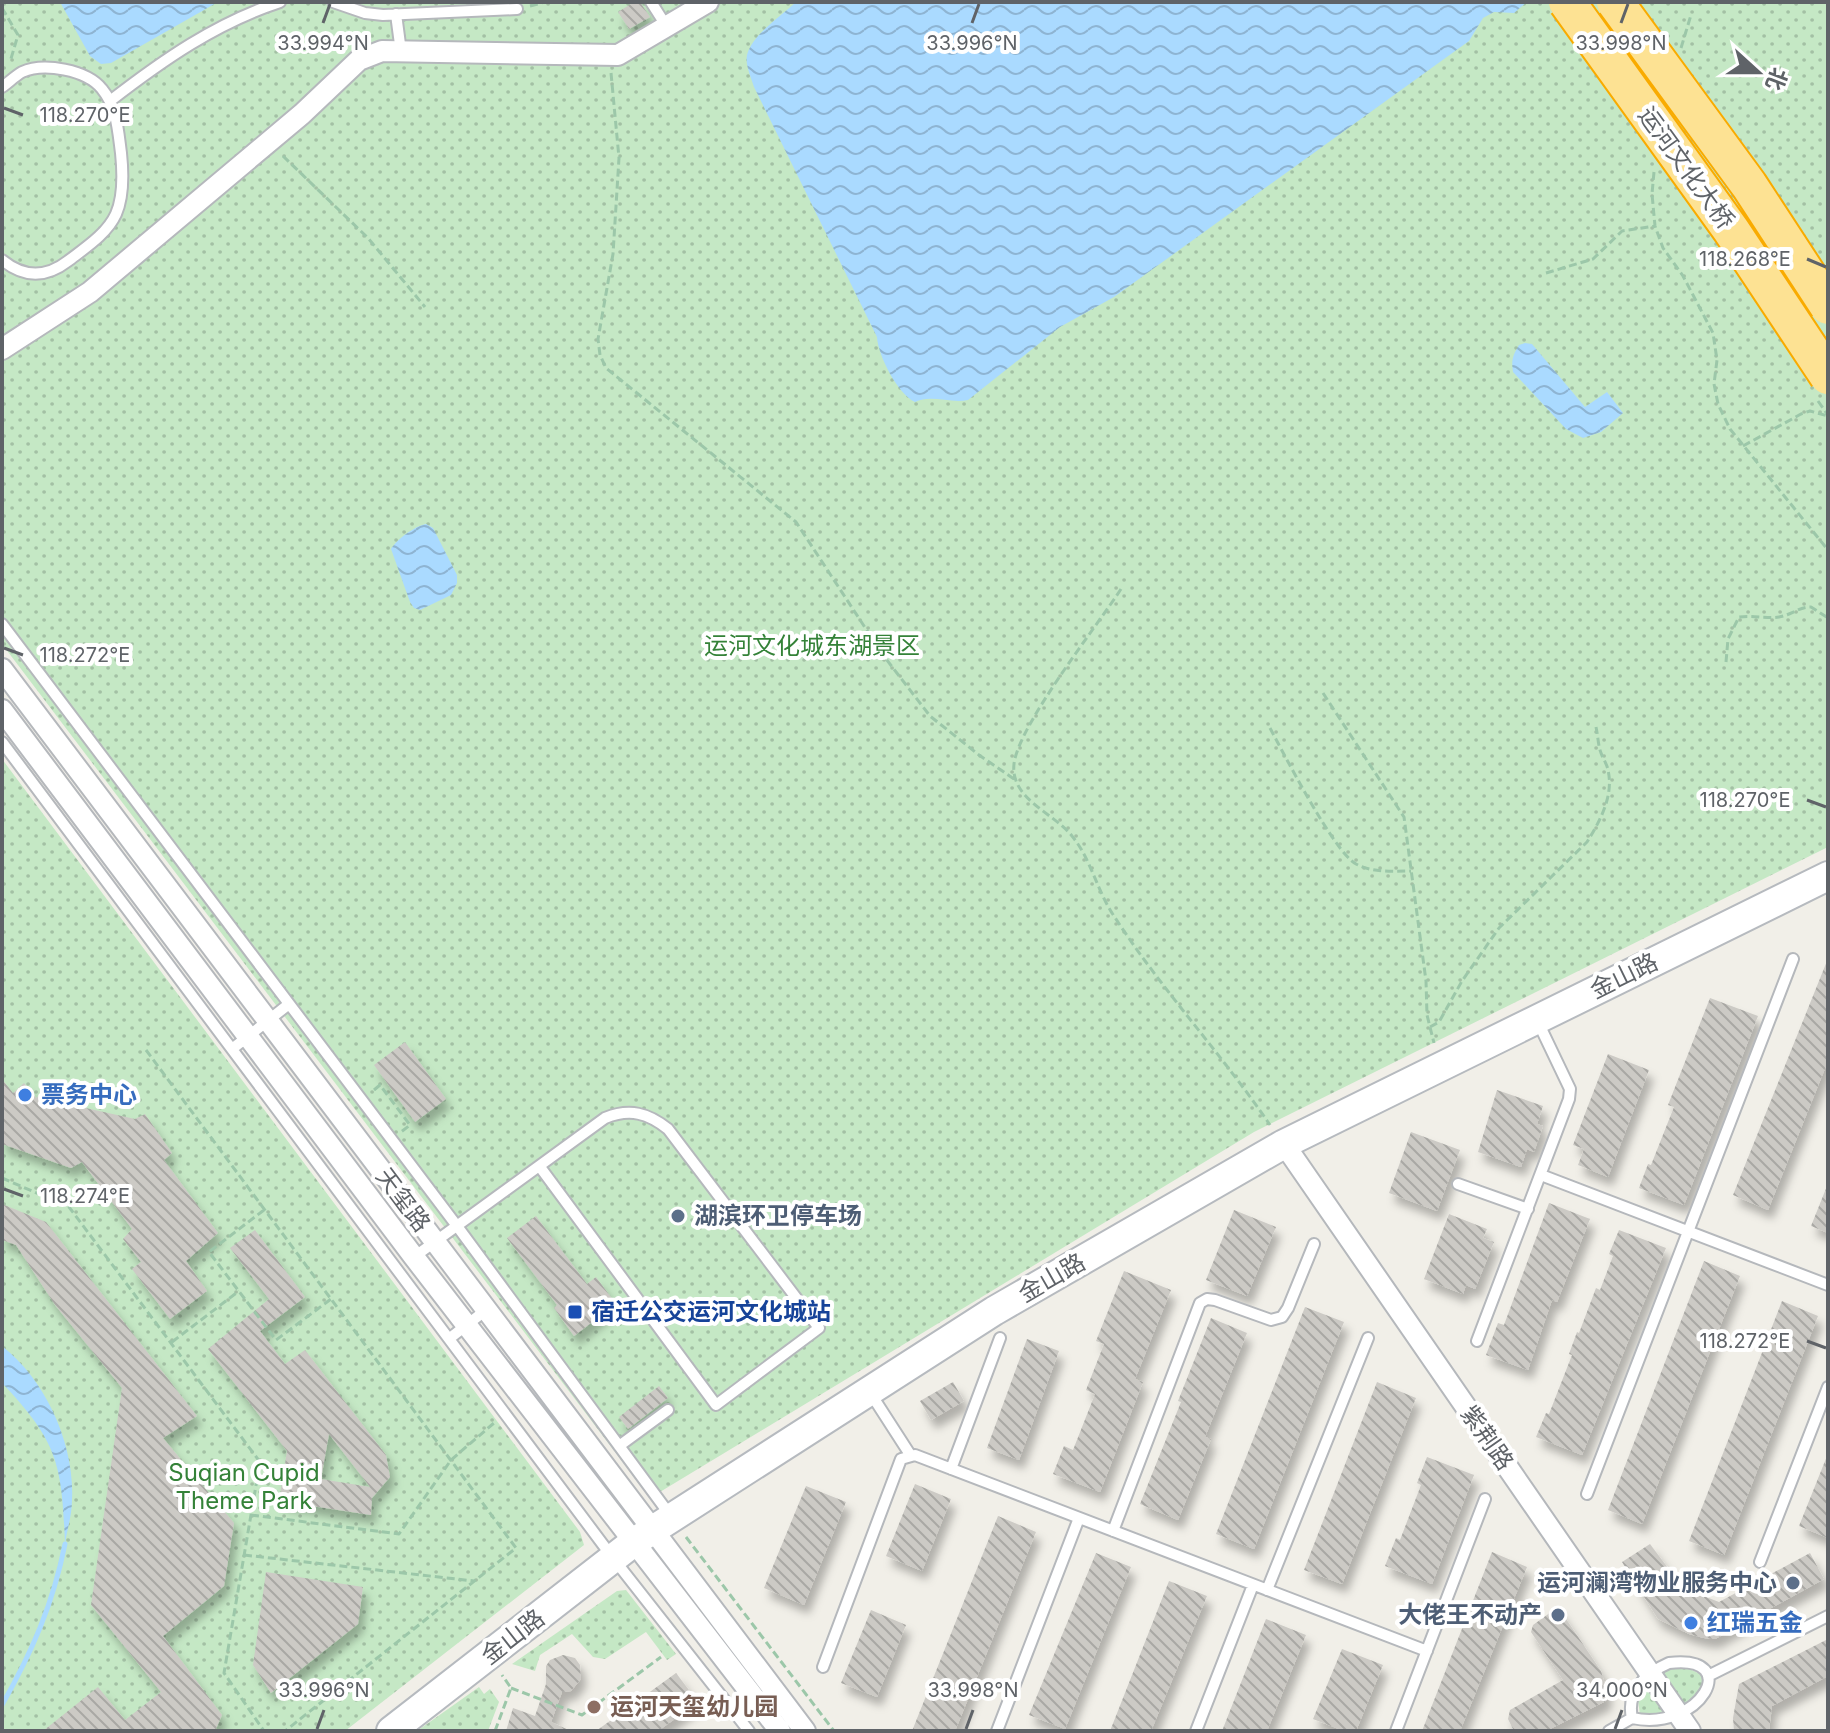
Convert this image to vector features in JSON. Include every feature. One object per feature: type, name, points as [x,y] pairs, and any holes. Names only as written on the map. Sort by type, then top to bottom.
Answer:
[{"type":"highway","name":"运河文化大桥","points":[[1567,2],[1731,230],[1828,376]]},
{"type":"highway","name":"运河文化大桥","points":[[1615,2],[1749,185],[1828,306]]},
{"type":"street","points":[[2,349],[90,292],[268,143],[359,60],[382,51],[618,55],[708,2]]},
{"type":"street","name":"天玺路","points":[[2,669],[486,1310],[780,1731]]},
{"type":"street","name":"天玺路","points":[[2,710],[240,1043],[467,1325],[805,1731]]},
{"type":"street","name":"金山路","points":[[391,1731],[643,1537],[994,1311],[1284,1144],[1828,876]]},
{"type":"street","name":"金山路","points":[[1763,909],[1828,884]]},
{"type":"street","name":"紫荆路","points":[[1284,1144],[1650,1674],[1680,1728]]},
{"type":"lane","points":[[110,101],[189,43],[280,2]]},
{"type":"lane","points":[[333,2],[365,13],[517,9]]},
{"type":"lane","points":[[651,2],[667,27]]},
{"type":"lane","points":[[396,14],[401,52]]},
{"type":"lane","points":[[2,87],[22,72],[56,69],[90,80],[101,87],[116,116],[122,174],[119,202],[108,226],[57,271],[33,275],[2,260]]},
{"type":"lane","points":[[2,624],[457,1226],[619,1446],[643,1537],[749,1731]]},
{"type":"lane","points":[[2,742],[240,1043],[506,1413],[643,1537]]},
{"type":"lane","points":[[1587,1494],[1793,959]]},
{"type":"lane","points":[[240,1043],[289,1004]]},
{"type":"lane","points":[[1477,1341],[1569,1099],[1570,1089],[1537,1018]]},
{"type":"lane","points":[[414,1257],[605,1118],[616,1113],[636,1112],[657,1120],[668,1129],[819,1328],[716,1405],[540,1167]]},
{"type":"lane","points":[[1541,1175],[1828,1285]]},
{"type":"lane","points":[[1458,1184],[1528,1209]]},
{"type":"lane","points":[[1113,1531],[1200,1303],[1207,1299],[1215,1300],[1271,1320],[1282,1317],[1314,1244]]},
{"type":"lane","points":[[450,1338],[486,1310]]},
{"type":"lane","points":[[951,1469],[1000,1338]]},
{"type":"lane","points":[[1267,1590],[1368,1338]]},
{"type":"lane","points":[[1760,1562],[1828,1387]]},
{"type":"lane","points":[[869,1392],[911,1456]]},
{"type":"lane","points":[[619,1446],[668,1410]]},
{"type":"lane","points":[[823,1667],[901,1459],[915,1455],[1427,1651]]},
{"type":"lane","points":[[1396,1731],[1485,1499]]},
{"type":"lane","points":[[997,1731],[1079,1518]]},
{"type":"lane","points":[[1196,1731],[1253,1585]]},
{"type":"lane","points":[[1708,1676],[1828,1616]]},
{"type":"lane","points":[[1676,1662],[1693,1664],[1708,1676],[1707,1703],[1702,1711],[1680,1728],[1657,1729],[1632,1718],[1631,1705],[1639,1683],[1663,1665],[1676,1662]]},
{"type":"lane","points":[[1609,1731],[1632,1718]]},
{"type":"path","points":[[2,8],[18,35],[8,67]]},
{"type":"path","points":[[1679,55],[1691,15]]},
{"type":"path","points":[[610,55],[619,158],[613,254],[598,339],[606,368],[796,522],[883,655],[930,716],[1014,779],[1023,794],[1073,837],[1112,915],[1166,989],[1233,1071],[1284,1144]]},
{"type":"path","points":[[268,143],[368,238],[425,307]]},
{"type":"path","points":[[1655,165],[1652,194],[1655,226],[1663,248],[1683,276],[1713,333],[1717,360],[1714,384],[1718,404],[1730,429],[1828,550]]},
{"type":"path","points":[[1546,273],[1593,259],[1622,231],[1655,226]]},
{"type":"path","points":[[1743,446],[1801,414],[1810,411],[1828,416]]},
{"type":"path","points":[[1014,779],[1018,749],[1045,700],[1121,589]]},
{"type":"path","points":[[1726,662],[1728,639],[1739,617],[1781,617],[1803,607],[1811,607],[1828,618]]},
{"type":"path","points":[[1323,693],[1404,817],[1426,981],[1427,1015],[1439,1066]]},
{"type":"path","points":[[1430,1027],[1439,1022],[1462,981],[1499,928],[1587,842],[1593,832],[1609,788],[1608,770],[1596,727]]},
{"type":"path","points":[[1270,728],[1304,790],[1353,863],[1381,871],[1411,871]]},
{"type":"path","points":[[146,1050],[516,1548],[285,1731]]},
{"type":"path","points":[[361,1100],[380,1085],[410,1125],[391,1139]]},
{"type":"path","points":[[2,1178],[69,1207],[260,1462],[224,1673],[264,1731]]},
{"type":"path","points":[[265,1210],[209,1252],[276,1340],[331,1299]]},
{"type":"path","points":[[171,1343],[239,1291]]},
{"type":"path","points":[[251,1515],[399,1534],[451,1460],[506,1413]]},
{"type":"path","points":[[643,1537],[834,1731]]},
{"type":"path","points":[[244,1555],[474,1581]]},
{"type":"path","points":[[487,1656],[511,1688],[582,1715],[661,1657]]},
{"type":"path","points":[[495,1731],[511,1688]]},
{"type":"green space","name":"运河文化城东湖景区","points":[[2,2],[1828,2],[1828,847],[1254,1132],[650,1498],[2,644]]},
{"type":"green space","name":"Suqian Cupid Theme Park","points":[[2,759],[580,1532],[584,1545],[345,1731],[2,1731]]},
{"type":"green space","points":[[626,1590],[676,1654],[667,1660],[646,1632],[605,1659],[593,1657],[572,1634],[540,1655],[535,1671],[512,1664],[617,1591]]},
{"type":"green space","points":[[1686,1667],[1702,1675],[1703,1687],[1702,1698],[1687,1715],[1659,1674],[1672,1668]]},
{"type":"green space","points":[[1650,1681],[1678,1721],[1658,1722],[1640,1715],[1638,1700]]},
{"type":"green space","points":[[479,1687],[484,1694],[490,1689],[499,1702],[488,1731],[417,1731]]},
{"type":"water","points":[[60,2],[218,2],[111,63],[101,64],[90,56]]},
{"type":"water","points":[[796,2],[1527,2],[1514,13],[1494,12],[1483,18],[1469,41],[1114,297],[1060,327],[968,400],[928,399],[915,402],[902,391],[885,364],[877,337],[754,87],[749,71],[747,55],[755,40]]},
{"type":"water","points":[[1532,344],[1585,407],[1607,392],[1623,413],[1601,432],[1583,438],[1566,429],[1513,372],[1514,355],[1519,345]]},
{"type":"water","points":[[426,524],[433,528],[457,575],[457,583],[451,595],[420,610],[410,602],[391,549],[397,541]]},
{"type":"water","points":[[2,1346],[32,1377],[55,1415],[63,1436],[72,1479],[72,1506],[65,1544],[59,1473],[46,1439],[2,1383]]},
{"type":"building","points":[[634,2],[640,2],[650,17],[629,29],[618,12]]},
{"type":"building","points":[[1827,961],[1828,1061],[1768,1210],[1733,1195]]},
{"type":"building","points":[[1710,998],[1758,1016],[1684,1205],[1639,1188],[1674,1107],[1668,1105]]},
{"type":"building","points":[[405,1042],[446,1099],[415,1122],[374,1065]]},
{"type":"building","points":[[1608,1054],[1649,1070],[1608,1177],[1578,1165],[1584,1149],[1573,1145]]},
{"type":"building","points":[[2,1079],[13,1093],[24,1083],[36,1098],[48,1089],[59,1102],[135,1119],[145,1114],[172,1153],[164,1160],[218,1233],[186,1261],[207,1291],[170,1319],[132,1269],[141,1262],[123,1239],[132,1229],[82,1162],[71,1168],[2,1144]]},
{"type":"building","points":[[1497,1090],[1543,1106],[1537,1124],[1543,1126],[1534,1152],[1527,1149],[1521,1167],[1478,1152]]},
{"type":"building","points":[[1411,1132],[1460,1150],[1437,1211],[1389,1193]]},
{"type":"building","points":[[1828,1186],[1828,1233],[1811,1226]]},
{"type":"building","points":[[1549,1203],[1590,1219],[1557,1302],[1552,1300],[1528,1370],[1486,1355],[1498,1323],[1504,1325]]},
{"type":"building","points":[[2,1204],[46,1222],[197,1416],[163,1438],[234,1523],[224,1586],[163,1636],[222,1715],[215,1731],[43,1731],[98,1687],[125,1720],[161,1692],[91,1605],[122,1388],[55,1305],[16,1245],[2,1240]]},
{"type":"building","points":[[1234,1210],[1276,1227],[1247,1296],[1206,1280]]},
{"type":"building","points":[[1449,1214],[1487,1229],[1483,1238],[1494,1242],[1475,1289],[1466,1285],[1463,1294],[1424,1279]]},
{"type":"building","points":[[536,1216],[587,1284],[596,1277],[616,1304],[574,1336],[554,1308],[557,1305],[507,1238]]},
{"type":"building","points":[[255,1230],[305,1297],[260,1331],[285,1364],[305,1350],[386,1455],[390,1477],[372,1498],[371,1515],[279,1501],[287,1451],[208,1349],[269,1299],[230,1248]],"holes":[[[329,1434],[370,1487],[321,1479]]]},
{"type":"building","points":[[1619,1230],[1666,1248],[1582,1455],[1536,1437],[1546,1413],[1549,1414],[1572,1355],[1569,1354],[1577,1332],[1596,1288],[1600,1290]]},
{"type":"building","points":[[1704,1261],[1740,1276],[1642,1524],[1608,1510]]},
{"type":"building","points":[[1124,1271],[1171,1290],[1135,1379],[1143,1382],[1100,1492],[1053,1474],[1064,1446],[1073,1450],[1095,1394],[1086,1390],[1104,1344],[1096,1341]]},
{"type":"building","points":[[1782,1301],[1818,1316],[1724,1555],[1689,1541]]},
{"type":"building","points":[[1305,1307],[1344,1322],[1254,1549],[1216,1534]]},
{"type":"building","points":[[1211,1318],[1247,1333],[1205,1437],[1211,1439],[1178,1520],[1140,1504]]},
{"type":"building","points":[[1027,1339],[1059,1351],[1019,1460],[987,1448]]},
{"type":"building","points":[[953,1382],[964,1401],[931,1420],[920,1401]]},
{"type":"building","points":[[1377,1382],[1416,1398],[1342,1584],[1304,1570]]},
{"type":"building","points":[[659,1386],[668,1398],[628,1429],[619,1417]]},
{"type":"building","points":[[1427,1457],[1474,1475],[1432,1584],[1385,1566],[1396,1538],[1400,1540],[1421,1485],[1417,1483]]},
{"type":"building","points":[[1828,1457],[1828,1538],[1799,1526]]},
{"type":"building","points":[[915,1484],[951,1499],[922,1571],[886,1556]]},
{"type":"building","points":[[806,1486],[846,1502],[804,1605],[764,1588]]},
{"type":"building","points":[[998,1516],[1036,1532],[955,1731],[912,1731]]},
{"type":"building","points":[[1650,1544],[1683,1588],[1719,1602],[1810,1553],[1824,1579],[1715,1639],[1704,1638],[1658,1619],[1622,1562]]},
{"type":"building","points":[[1492,1552],[1527,1567],[1460,1731],[1422,1731]]},
{"type":"building","points":[[1096,1553],[1131,1567],[1065,1729],[1029,1715]]},
{"type":"building","points":[[266,1572],[363,1587],[358,1624],[271,1693],[253,1665]]},
{"type":"building","points":[[1169,1581],[1207,1596],[1151,1731],[1110,1731]]},
{"type":"building","points":[[1558,1607],[1601,1671],[1607,1691],[1606,1701],[1546,1731],[1514,1731],[1508,1719],[1510,1710],[1563,1680],[1531,1632],[1533,1625]]},
{"type":"building","points":[[871,1610],[906,1625],[877,1697],[841,1683]]},
{"type":"building","points":[[1266,1619],[1306,1635],[1267,1731],[1222,1731]]},
{"type":"building","points":[[1828,1639],[1828,1676],[1772,1706],[1769,1731],[1734,1731],[1739,1684]]},
{"type":"building","points":[[1342,1649],[1383,1665],[1356,1731],[1344,1731],[1313,1719]]},
{"type":"building","points":[[563,1655],[575,1658],[580,1665],[581,1679],[571,1691],[562,1692],[551,1722],[571,1731],[506,1731],[513,1708],[535,1716],[546,1684],[546,1666],[550,1660]]},
{"type":"building","points":[[676,1673],[698,1702],[658,1731],[596,1731]]},
{"type":"waterway","points":[[2,1705],[40,1627],[65,1544]]},
{"type":"place","name":"票务中心","points":[[25,1095]]},
{"type":"place","name":"湖滨环卫停车场","points":[[678,1216]]},
{"type":"place","name":"宿迁公交运河文化城站","points":[[575,1312]]},
{"type":"place","name":"运河澜湾物业服务中心","points":[[1793,1583]]},
{"type":"place","name":"大佬王不动产","points":[[1558,1615]]},
{"type":"place","name":"红瑞五金","points":[[1691,1623]]},
{"type":"place","name":"运河天玺幼儿园","points":[[594,1707]]}]
